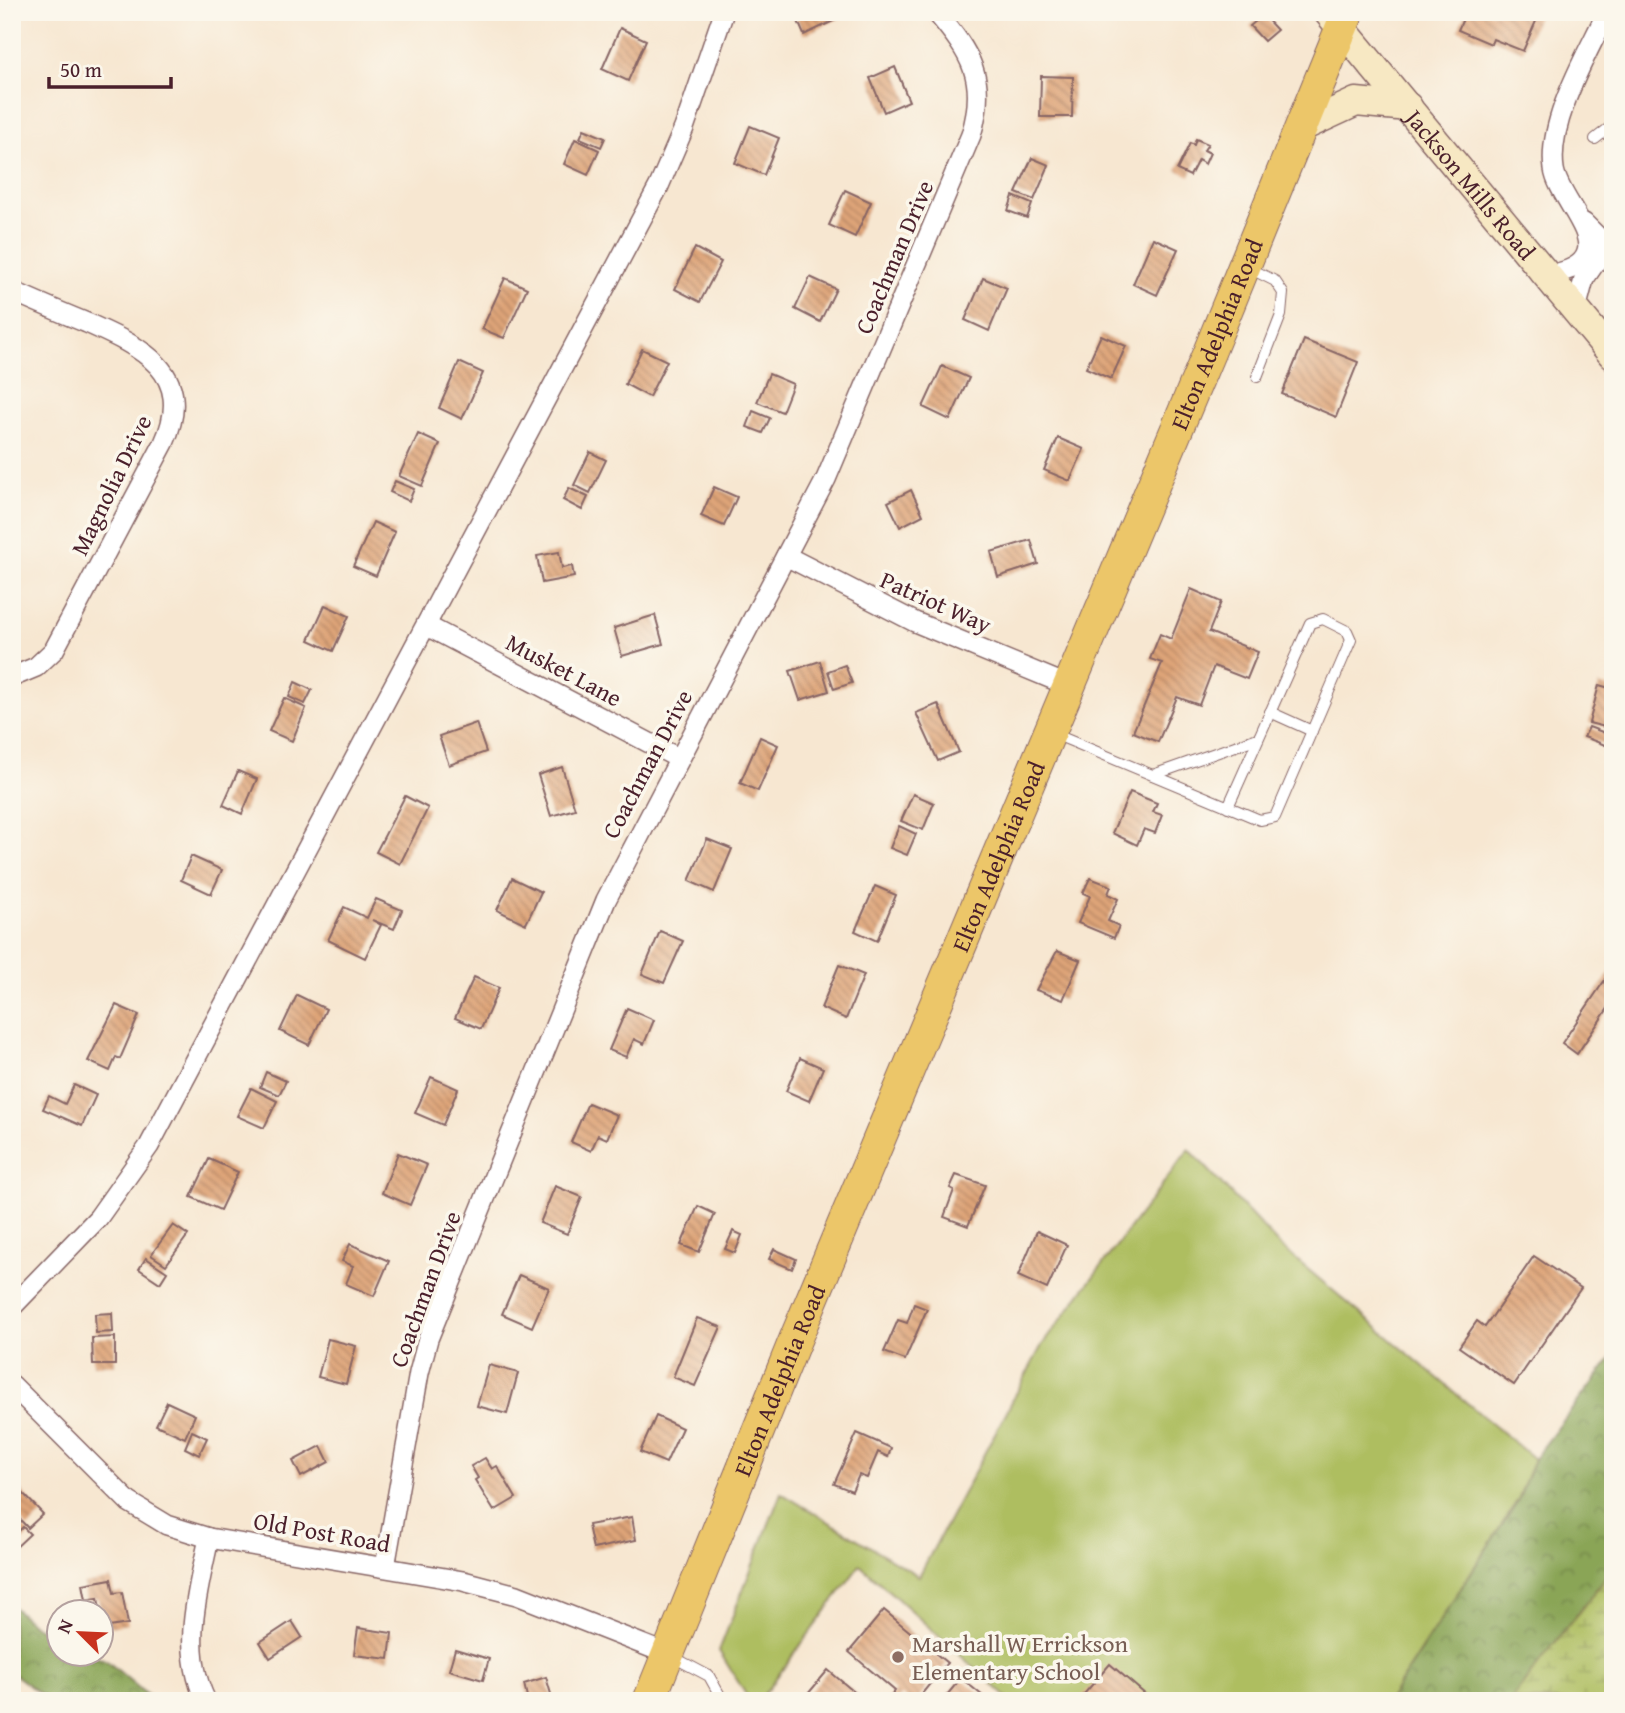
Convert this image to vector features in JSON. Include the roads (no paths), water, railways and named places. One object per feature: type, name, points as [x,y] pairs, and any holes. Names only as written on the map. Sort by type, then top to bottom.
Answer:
[{"type":"main road","name":"Jackson Mills Road","points":[[1340,18],[1408,107],[1613,355]]},
{"type":"main road","name":"Elton Adelphia Road","points":[[649,1701],[1245,266],[1302,127],[1340,18]]},
{"type":"main road","points":[[1302,127],[1356,102],[1408,107]]},
{"type":"street","points":[[12,1307],[98,1218],[149,1146],[659,186],[684,128],[724,12]]},
{"type":"street","name":"Coachman Drive","points":[[385,1567],[419,1373],[442,1300],[606,900],[786,556],[849,429],[978,112],[979,94],[971,60],[936,12]]},
{"type":"street","points":[[1547,276],[1581,263],[1587,254],[1588,244],[1559,186],[1554,170],[1556,130],[1607,12]]},
{"type":"street","points":[[1576,310],[1584,279],[1602,253],[1602,241],[1577,218]]},
{"type":"street","name":"Magnolia Drive","points":[[12,291],[139,347],[164,373],[173,408],[164,443],[60,639],[36,667],[12,677]]},
{"type":"street","name":"Patriot Way","points":[[786,556],[915,622],[1069,686]]},
{"type":"street","name":"Musket Lane","points":[[427,625],[678,758]]},
{"type":"street","name":"Old Post Road","points":[[12,1385],[130,1502],[167,1525],[209,1538],[385,1567],[517,1595],[667,1654]]},
{"type":"street","points":[[206,1701],[194,1671],[191,1642],[209,1538]]},
{"type":"lane","points":[[1595,139],[1613,125]]},
{"type":"lane","points":[[1245,266],[1275,281],[1283,293],[1281,315],[1257,377]]},
{"type":"lane","points":[[1050,732],[1228,807],[1260,820],[1275,817],[1351,640],[1348,631],[1323,619],[1310,623],[1228,807]]},
{"type":"lane","points":[[1270,712],[1312,731]]},
{"type":"lane","points":[[1153,775],[1258,738]]},
{"type":"lane","points":[[667,1654],[709,1676],[723,1701]]},
{"type":"place","name":"Marshall W Errickson Elementary School","points":[[898,1657]]}]
